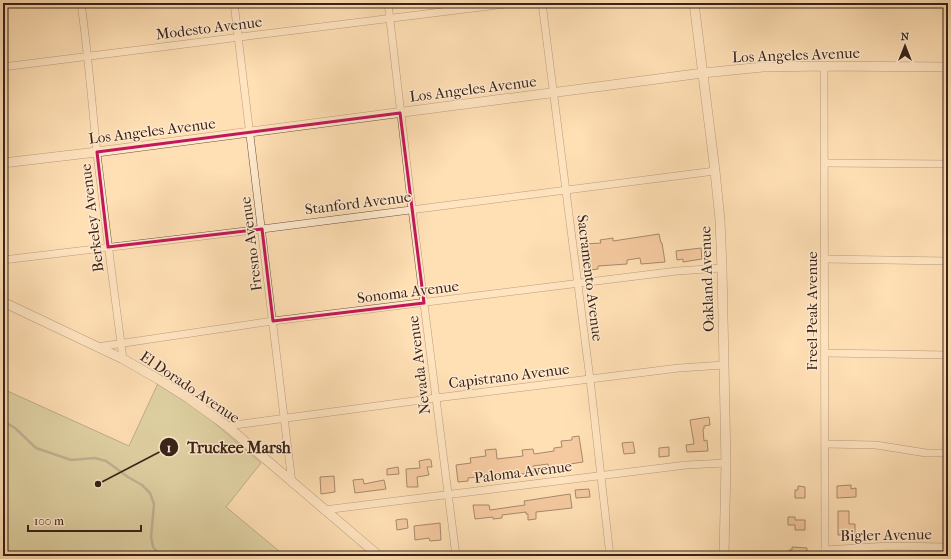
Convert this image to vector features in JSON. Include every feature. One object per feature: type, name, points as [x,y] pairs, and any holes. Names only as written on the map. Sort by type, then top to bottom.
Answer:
[{"type":"street","name":"Berkeley Avenue","points":[[81,3],[108,247],[123,359]]},
{"type":"street","name":"Fresno Avenue","points":[[234,3],[292,483]]},
{"type":"street","name":"Nevada Avenue","points":[[388,3],[400,113],[456,556]]},
{"type":"street","name":"Modesto Avenue","points":[[3,67],[239,38],[390,17],[513,3]]},
{"type":"street","name":"Sacramento Avenue","points":[[542,3],[590,379],[610,556]]},
{"type":"street","name":"Oakland Avenue","points":[[694,3],[715,171],[722,268],[726,463],[724,556]]},
{"type":"street","name":"Freel-Peak Avenue","points":[[824,66],[825,553]]},
{"type":"street","name":"Los Angeles Avenue","points":[[3,163],[703,73],[763,67],[948,67]]},
{"type":"street","points":[[825,163],[948,164]]},
{"type":"street","name":"Stanford Avenue","points":[[3,260],[262,229],[715,171]]},
{"type":"street","points":[[824,259],[948,261]]},
{"type":"street","name":"Sonoma Avenue","points":[[97,347],[273,321],[677,271],[722,268]]},
{"type":"street","name":"El Dorado Avenue","points":[[3,302],[123,359],[158,379],[227,426],[379,556]]},
{"type":"street","points":[[825,353],[948,355]]},
{"type":"street","name":"Capistrano Avenue","points":[[227,426],[679,368],[724,365]]},
{"type":"street","points":[[825,444],[876,445],[926,453],[948,453]]},
{"type":"street","name":"Paloma Avenue","points":[[324,510],[686,465],[726,463]]},
{"type":"street","name":"Bigler Avenue","points":[[825,553],[889,546],[948,547]]},
{"type":"highlighted area","points":[[400,113],[424,303],[273,321],[262,229],[108,247],[97,152]]},
{"type":"green space","points":[[159,381],[183,396],[261,463],[226,507],[285,556],[3,556],[3,389],[129,446]]},
{"type":"building","points":[[659,234],[665,262],[641,264],[640,258],[627,260],[627,264],[598,266],[598,269],[583,271],[584,244],[601,243],[600,240],[613,238],[613,241]]},
{"type":"building","points":[[701,248],[702,259],[683,262],[683,259],[677,260],[676,251]]},
{"type":"building","points":[[709,417],[710,425],[704,426],[703,429],[704,441],[707,440],[708,451],[687,452],[686,445],[694,444],[690,420]]},
{"type":"building","points":[[579,436],[583,462],[564,465],[565,469],[549,470],[548,464],[533,466],[534,472],[509,476],[509,474],[468,478],[468,481],[458,482],[456,465],[471,463],[470,458],[486,456],[485,450],[496,449],[497,459],[523,456],[522,450],[533,449],[534,454],[554,451],[554,448],[562,447],[561,441],[572,440],[572,437]]},
{"type":"building","points":[[633,442],[635,453],[624,454],[622,443]]},
{"type":"building","points":[[669,447],[669,456],[659,457],[659,448]]},
{"type":"building","points":[[431,460],[432,467],[427,467],[429,475],[417,477],[418,487],[407,487],[406,469],[420,468],[419,461]]},
{"type":"building","points":[[398,467],[399,474],[387,475],[387,469]]},
{"type":"building","points":[[334,476],[335,492],[321,494],[320,477]]},
{"type":"building","points":[[363,479],[364,484],[384,480],[386,489],[355,493],[353,480]]},
{"type":"building","points":[[851,485],[851,489],[856,488],[856,497],[837,498],[837,486]]},
{"type":"building","points":[[798,486],[805,487],[805,498],[795,498],[795,490],[798,490]]},
{"type":"building","points":[[589,489],[590,497],[576,498],[575,490]]},
{"type":"building","points":[[570,494],[572,508],[536,512],[536,519],[528,520],[528,514],[526,514],[526,512],[502,515],[502,518],[493,519],[493,517],[475,519],[473,505],[489,505],[490,510],[525,505],[524,501]]},
{"type":"building","points":[[838,511],[849,511],[849,524],[855,524],[855,535],[838,535]]},
{"type":"building","points":[[788,517],[795,517],[795,520],[805,520],[805,530],[795,530],[795,525],[788,525]]},
{"type":"building","points":[[407,519],[408,528],[397,530],[396,520]]},
{"type":"building","points":[[440,523],[441,540],[430,541],[429,538],[415,540],[414,526]]},
{"type":"building","points":[[792,547],[807,548],[807,556],[789,556],[789,550],[792,550]]},
{"type":"waterway","points":[[3,421],[15,428],[36,448],[71,460],[95,458],[106,461],[142,485],[150,493],[154,504],[151,537],[153,547],[161,556]]},
{"type":"place","name":"Truckee Marsh","points":[[98,484]]}]
